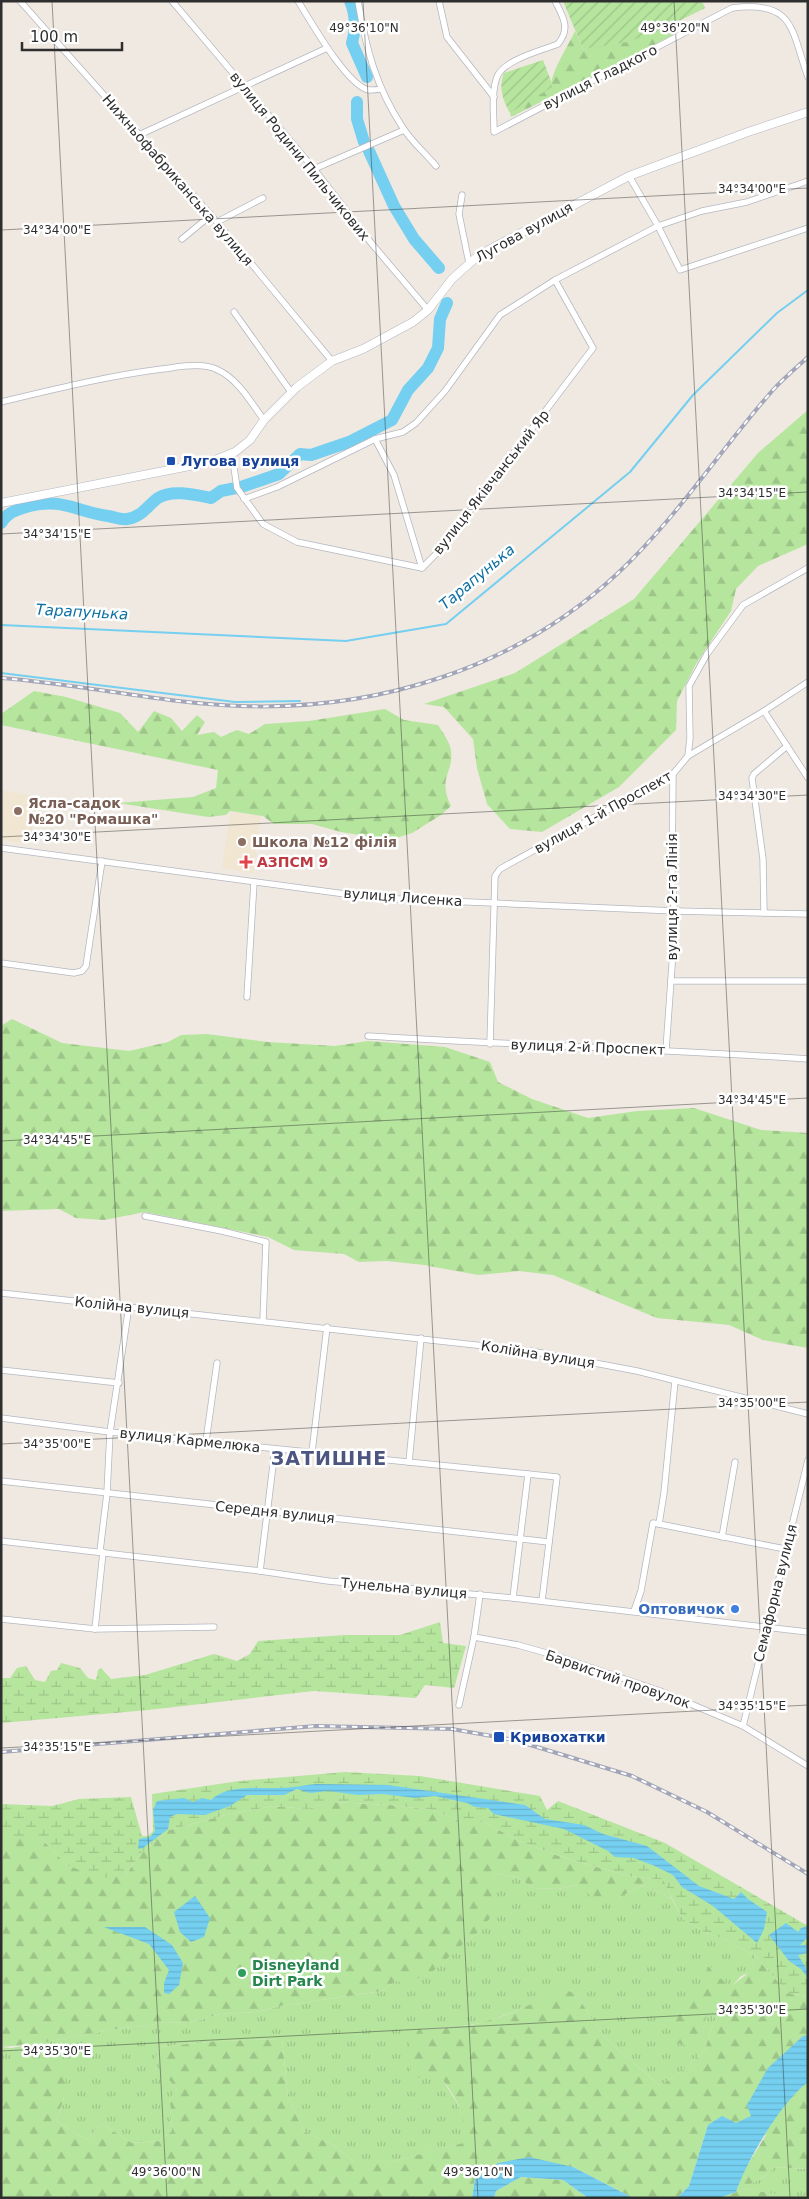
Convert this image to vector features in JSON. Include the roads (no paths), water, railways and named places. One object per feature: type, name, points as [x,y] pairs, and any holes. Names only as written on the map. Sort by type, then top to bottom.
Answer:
[{"type":"street","name":"Нижньофабриканська вулиця","points":[[20,1],[211,215],[332,361]]},
{"type":"street","name":"вулиця Родини Пильчикових","points":[[172,1],[314,169],[372,244],[428,310]]},
{"type":"street","points":[[298,1],[327,48],[357,83],[368,90],[380,90]]},
{"type":"street","points":[[358,1],[364,36],[380,90],[404,130],[436,166]]},
{"type":"street","points":[[439,1],[447,37],[494,97]]},
{"type":"street","points":[[494,97],[497,76],[502,69],[511,62],[558,44],[563,38],[566,30],[565,22],[555,1]]},
{"type":"street","name":"вулиця Гладкого","points":[[494,97],[494,132],[732,8],[767,8],[777,11],[785,17],[790,25],[808,77]]},
{"type":"street","points":[[139,135],[327,48]]},
{"type":"street","name":"Лугова вулиця","points":[[1,502],[210,462],[232,452],[250,440],[264,420],[291,392],[332,361],[363,349],[401,330],[428,310],[452,279],[479,255],[534,224],[629,176],[808,112]]},
{"type":"street","points":[[314,169],[404,130]]},
{"type":"street","points":[[629,176],[658,226],[680,270],[808,228]]},
{"type":"street","points":[[244,499],[278,487],[375,439],[403,432],[416,423],[445,391],[500,315],[555,280],[658,226],[702,211],[747,202],[808,180]]},
{"type":"street","points":[[462,195],[459,214],[469,263]]},
{"type":"street","points":[[217,222],[262,198]]},
{"type":"street","points":[[182,239],[211,215]]},
{"type":"street","name":"вулиця Яківчанський Яр","points":[[232,452],[236,488],[263,524],[297,542],[422,568],[440,549],[594,348],[555,280]]},
{"type":"street","points":[[234,312],[291,392]]},
{"type":"street","points":[[1,402],[64,385],[121,374],[188,366],[212,367],[236,384],[264,420]]},
{"type":"street","points":[[375,439],[394,476],[422,568]]},
{"type":"street","points":[[688,756],[690,738],[689,686],[707,654],[743,606],[808,568]]},
{"type":"street","name":"вулиця 1-й Проспект","points":[[490,1044],[495,876],[500,869],[674,774],[688,756],[764,711],[808,682]]},
{"type":"street","points":[[764,711],[808,778]]},
{"type":"street","points":[[764,913],[763,859],[752,778],[754,774],[787,746]]},
{"type":"street","name":"вулиця 2-га Лінія","points":[[666,1050],[675,911],[672,876],[674,774]]},
{"type":"street","name":"вулиця Лисенка","points":[[1,848],[375,898],[675,911],[808,914]]},
{"type":"street","points":[[1,963],[74,973],[82,971],[86,966],[102,861]]},
{"type":"street","points":[[247,997],[254,882]]},
{"type":"street","points":[[670,981],[808,981]]},
{"type":"street","name":"вулиця 2-й Проспект","points":[[368,1036],[490,1044],[666,1050],[808,1059]]},
{"type":"street","points":[[145,1216],[222,1231],[266,1242],[263,1320]]},
{"type":"street","name":"Колійна вулиця","points":[[1,1294],[263,1320],[531,1350],[636,1371],[808,1414]]},
{"type":"street","points":[[95,1629],[107,1493],[110,1432],[119,1383],[129,1306]]},
{"type":"street","points":[[312,1452],[327,1327]]},
{"type":"street","points":[[409,1462],[421,1338]]},
{"type":"street","points":[[206,1441],[217,1362]]},
{"type":"street","points":[[1,1370],[119,1383]]},
{"type":"street","points":[[659,1524],[664,1493],[669,1419],[675,1381]]},
{"type":"street","name":"вулиця Кармелюка","points":[[1,1418],[110,1432],[557,1477],[549,1542]]},
{"type":"street","points":[[260,1571],[275,1449]]},
{"type":"street","name":"Семафорна вулиця","points":[[743,1726],[808,1460]]},
{"type":"street","points":[[722,1537],[735,1462]]},
{"type":"street","points":[[513,1598],[528,1474]]},
{"type":"street","name":"Середня вулиця","points":[[1,1481],[549,1542]]},
{"type":"street","points":[[634,1611],[641,1591],[653,1523],[785,1549]]},
{"type":"street","name":"Тунельна вулиця","points":[[1,1541],[260,1571],[328,1581],[480,1594],[808,1632]]},
{"type":"street","points":[[542,1601],[549,1542]]},
{"type":"street","points":[[459,1705],[474,1637],[480,1594]]},
{"type":"street","points":[[1,1619],[95,1629],[214,1627]]},
{"type":"street","name":"Барвистий провулок","points":[[474,1637],[518,1645],[557,1656],[660,1691],[743,1726],[808,1766]]},
{"type":"water","points":[[316,1784],[388,1785],[525,1805],[545,1819],[584,1825],[603,1834],[647,1846],[699,1886],[734,1899],[741,1892],[767,1912],[764,1929],[757,1943],[713,1906],[682,1887],[673,1875],[634,1858],[615,1857],[608,1851],[564,1829],[494,1814],[488,1808],[475,1807],[467,1803],[435,1796],[415,1798],[383,1794],[358,1795],[328,1791],[310,1793],[297,1789],[284,1795],[247,1795],[230,1806],[205,1815],[177,1814],[170,1817],[168,1829],[143,1848],[138,1849],[139,1839],[150,1837],[155,1831],[153,1810],[157,1801],[184,1798],[193,1802],[202,1798],[211,1800],[234,1789],[284,1788]]},
{"type":"water","points":[[195,1896],[210,1918],[204,1937],[191,1942],[180,1932],[174,1912]]},
{"type":"water","points":[[786,1923],[798,1932],[801,1928],[808,1926],[808,1937],[800,1945],[808,1945],[808,1953],[798,1955],[808,1971],[808,1978],[801,1969],[789,1961],[769,1935]]},
{"type":"water","points":[[104,1927],[145,1927],[172,1945],[183,1963],[179,1985],[169,1994],[164,1993],[164,1983],[169,1970],[149,1944]]},
{"type":"water","points":[[808,2035],[808,2082],[787,2103],[766,2132],[748,2164],[736,2192],[719,2198],[677,2198],[689,2186],[708,2125],[722,2116],[736,2123],[751,2116],[747,2105],[768,2068],[803,2036]]},
{"type":"water","points":[[529,2157],[573,2167],[633,2198],[588,2198],[563,2180],[521,2177],[496,2191],[494,2198],[472,2198],[475,2179],[498,2163]]},
{"type":"waterway","name":"Тарапунька","points":[[350,1],[355,22],[352,43],[367,77]]},
{"type":"waterway","name":"Тарапунька","points":[[357,102],[357,119],[364,142]]},
{"type":"waterway","name":"Тарапунька","points":[[369,151],[394,206],[414,239],[439,268]]},
{"type":"waterway","name":"Тарапунька","points":[[1,625],[346,641],[446,624],[630,472],[693,395],[777,313],[808,290]]},
{"type":"waterway","name":"Тарапунька","points":[[1,523],[6,516],[15,511],[38,504],[49,503],[120,519],[132,518],[164,495],[177,493],[211,498],[221,491],[241,487],[279,474],[300,454],[311,455],[349,442],[392,420],[408,390],[428,368],[438,348],[440,319],[447,303]]},
{"type":"waterway","points":[[1,673],[235,702],[300,701]]},
{"type":"railway","points":[[1,678],[210,704],[291,706],[343,701],[393,691],[443,677],[490,658],[536,635],[578,606],[618,573],[660,530],[773,390],[808,357]]},
{"type":"railway","points":[[1,1752],[316,1726],[452,1729],[514,1740],[632,1776],[707,1812],[808,1874]]},
{"type":"place","name":"Лугова вулиця","points":[[171,461]]},
{"type":"place","name":"Ясла-садок №20 \"Ромашка\"","points":[[18,811]]},
{"type":"place","name":"Школа №12 філія","points":[[242,842]]},
{"type":"place","name":"АЗПСМ 9","points":[[246,862]]},
{"type":"place","name":"Оптовичок","points":[[735,1609]]},
{"type":"place","name":"Кривохатки","points":[[499,1737]]},
{"type":"place","name":"Disneyland Dirt Park","points":[[242,1973]]},
{"type":"district","name":"ЗАТИШНЕ","points":[[329,1458]]}]
